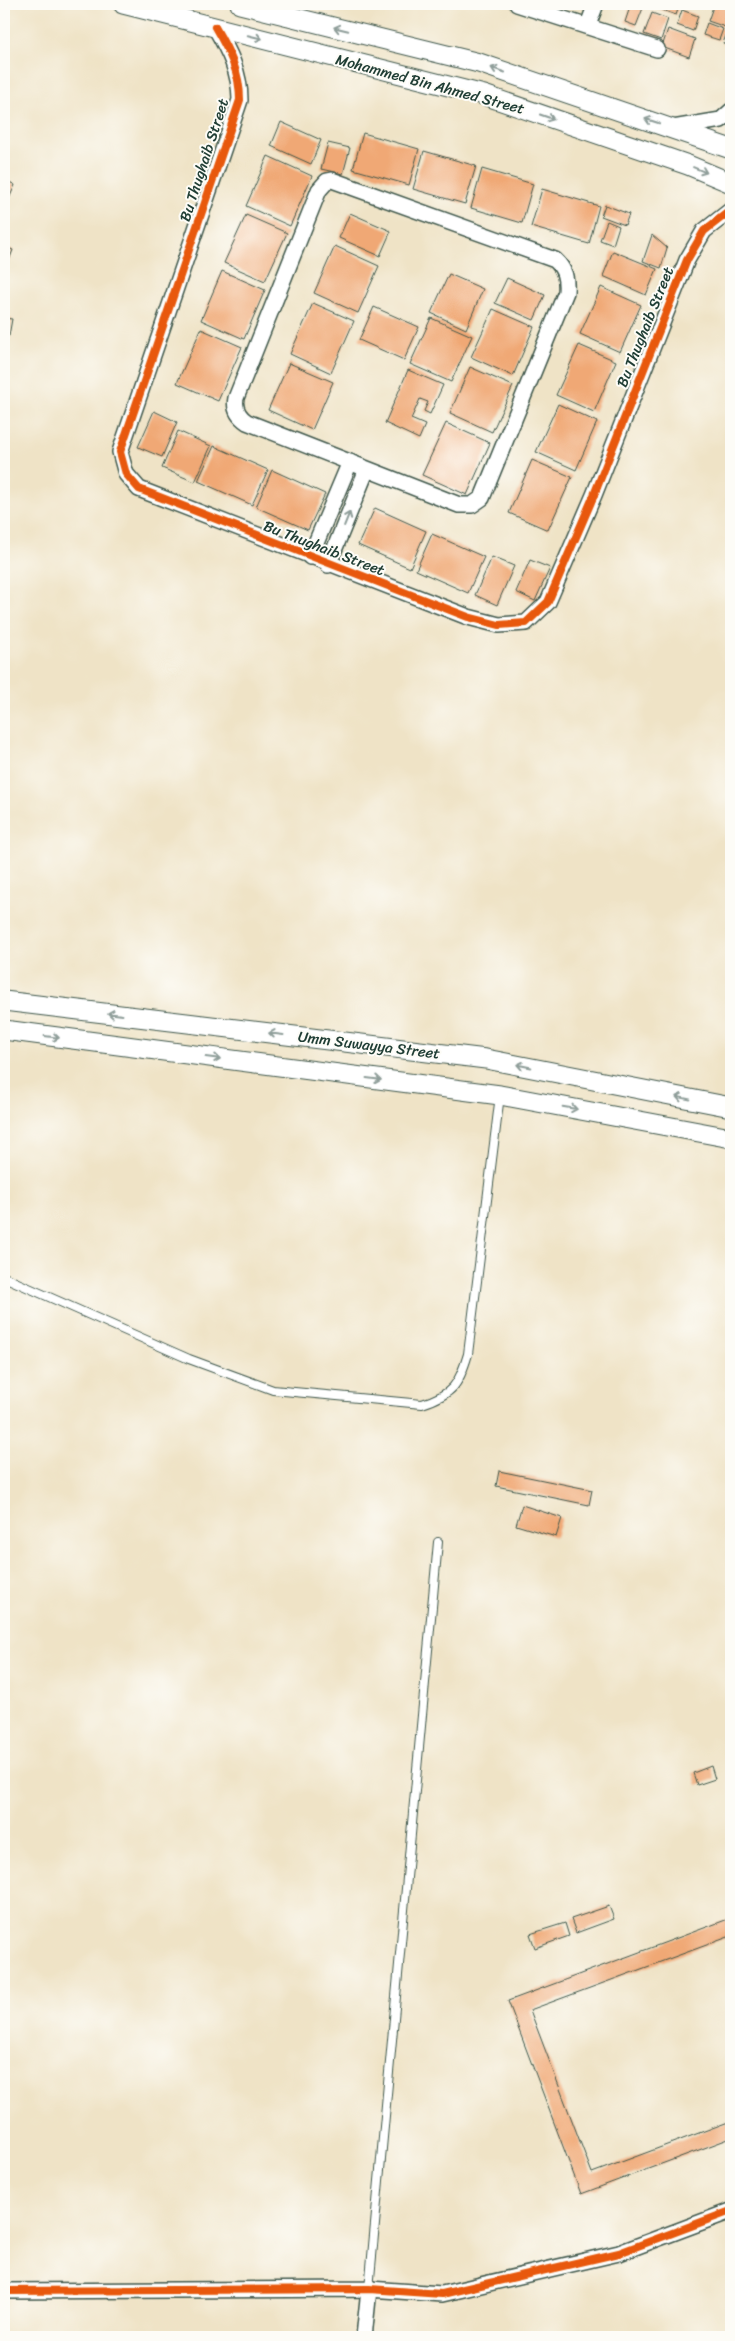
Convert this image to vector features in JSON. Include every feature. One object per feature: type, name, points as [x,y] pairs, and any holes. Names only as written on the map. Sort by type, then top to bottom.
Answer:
[{"type":"street","name":"Mohammed Bin Ahmed Street","points":[[123,4],[484,95],[688,165],[731,183]]},
{"type":"street","name":"Mohammed Bin Ahmed Street","points":[[240,4],[479,63],[731,149]]},
{"type":"street","points":[[517,4],[588,25],[657,49]]},
{"type":"street","points":[[588,25],[596,4]]},
{"type":"street","name":"Bu Thughaib Street","points":[[215,27],[228,50],[237,72],[240,100],[120,452],[126,474],[139,489],[328,565],[468,618],[499,626],[526,623],[548,602],[594,495],[688,260],[704,231],[731,210]]},
{"type":"street","points":[[673,128],[721,120],[731,111]]},
{"type":"street","points":[[332,180],[555,260],[562,266],[566,283],[566,292],[482,498],[478,502],[472,505],[459,505],[367,469],[247,422],[240,418],[235,404],[318,190],[327,181],[332,180]]},
{"type":"street","points":[[310,557],[350,462]]},
{"type":"street","points":[[328,565],[367,469]]},
{"type":"street","name":"Umm Suwayya Street","points":[[4,1001],[486,1059],[731,1107]]},
{"type":"street","points":[[4,1030],[500,1095],[731,1138]]},
{"type":"street","points":[[4,2291],[369,2289],[442,2294],[619,2253],[731,2211]]},
{"type":"street","points":[[364,2337],[369,2289]]},
{"type":"lane","points":[[4,1277],[189,1359],[273,1390],[422,1404],[442,1397],[457,1384],[468,1354],[500,1095]]},
{"type":"lane","points":[[369,2289],[438,1542]]},
{"type":"building","points":[[631,4],[643,8],[636,26],[625,22]]},
{"type":"building","points":[[652,4],[680,4],[676,15],[651,6]]},
{"type":"building","points":[[714,4],[731,10],[731,29],[708,21]]},
{"type":"building","points":[[682,10],[698,16],[693,31],[677,25]]},
{"type":"building","points":[[652,13],[668,19],[661,40],[644,34]]},
{"type":"building","points":[[707,23],[723,29],[719,40],[703,35]]},
{"type":"building","points":[[668,29],[695,39],[689,57],[662,47]]},
{"type":"building","points":[[727,33],[731,35],[731,46],[723,43]]},
{"type":"building","points":[[281,122],[321,140],[311,164],[271,146]]},
{"type":"building","points":[[363,133],[419,149],[409,185],[353,169]]},
{"type":"building","points":[[328,143],[350,148],[343,174],[321,169]]},
{"type":"building","points":[[424,151],[476,166],[465,204],[413,189]]},
{"type":"building","points":[[268,156],[312,176],[290,226],[246,206]]},
{"type":"building","points":[[482,169],[533,184],[522,223],[471,208]]},
{"type":"building","points":[[4,179],[15,185],[4,210]]},
{"type":"building","points":[[542,189],[599,206],[589,244],[531,227]]},
{"type":"building","points":[[605,205],[629,214],[625,225],[601,216]]},
{"type":"building","points":[[350,213],[391,231],[380,256],[339,238]]},
{"type":"building","points":[[246,215],[287,233],[265,281],[224,263]]},
{"type":"building","points":[[607,221],[619,226],[613,245],[600,240]]},
{"type":"building","points":[[652,235],[667,248],[661,268],[643,261]]},
{"type":"building","points":[[4,246],[13,250],[8,263],[4,261]]},
{"type":"building","points":[[335,246],[379,266],[358,313],[314,293]]},
{"type":"building","points":[[613,251],[657,269],[646,295],[603,276]]},
{"type":"building","points":[[222,271],[265,290],[244,339],[201,320]]},
{"type":"building","points":[[449,274],[483,289],[466,329],[431,313]]},
{"type":"building","points":[[507,278],[545,295],[534,320],[495,303]]},
{"type":"building","points":[[601,287],[641,305],[620,352],[580,334]]},
{"type":"building","points":[[313,303],[354,321],[331,373],[290,354]]},
{"type":"building","points":[[374,307],[419,327],[404,360],[359,340]]},
{"type":"building","points":[[493,309],[534,327],[513,376],[471,357]]},
{"type":"building","points":[[4,318],[12,319],[9,336],[4,335]]},
{"type":"building","points":[[431,318],[472,336],[451,382],[410,364]]},
{"type":"building","points":[[201,329],[242,347],[218,401],[177,383]]},
{"type":"building","points":[[579,345],[616,361],[594,412],[556,395]]},
{"type":"building","points":[[289,363],[333,382],[312,430],[268,410]]},
{"type":"building","points":[[470,367],[513,386],[492,432],[450,413]]},
{"type":"building","points":[[408,370],[443,385],[430,414],[424,411],[428,402],[420,399],[411,419],[425,425],[419,439],[385,423]]},
{"type":"building","points":[[558,404],[597,422],[576,470],[536,452]]},
{"type":"building","points":[[154,411],[177,422],[162,457],[138,447]]},
{"type":"building","points":[[446,423],[490,443],[467,495],[422,475]]},
{"type":"building","points":[[178,431],[211,446],[195,482],[162,468]]},
{"type":"building","points":[[214,446],[268,470],[252,505],[198,481]]},
{"type":"building","points":[[532,460],[572,477],[548,530],[509,513]]},
{"type":"building","points":[[272,470],[325,494],[308,530],[256,507]]},
{"type":"building","points":[[375,508],[426,531],[410,568],[358,545]]},
{"type":"building","points":[[432,534],[484,557],[468,593],[416,570]]},
{"type":"building","points":[[492,557],[514,566],[497,605],[475,595]]},
{"type":"building","points":[[530,560],[550,568],[535,601],[516,592]]},
{"type":"building","points":[[499,1471],[592,1490],[589,1505],[496,1486]]},
{"type":"building","points":[[522,1505],[562,1518],[556,1537],[516,1525]]},
{"type":"building","points":[[711,1766],[715,1779],[697,1785],[693,1773]]},
{"type":"building","points":[[609,1906],[614,1919],[576,1933],[571,1919]]},
{"type":"building","points":[[731,1918],[731,1936],[530,2010],[592,2173],[731,2121],[731,2138],[581,2194],[508,2001]]},
{"type":"building","points":[[565,1923],[569,1936],[535,1948],[530,1934]]},
{"type":"cycle path","points":[[215,27],[233,62],[240,90],[240,100],[120,452],[126,474],[139,489],[468,617],[499,625],[526,623],[548,602],[594,495],[687,260],[704,231],[731,210]]},
{"type":"cycle path","points":[[4,2291],[369,2289],[442,2294],[619,2253],[731,2211]]}]
